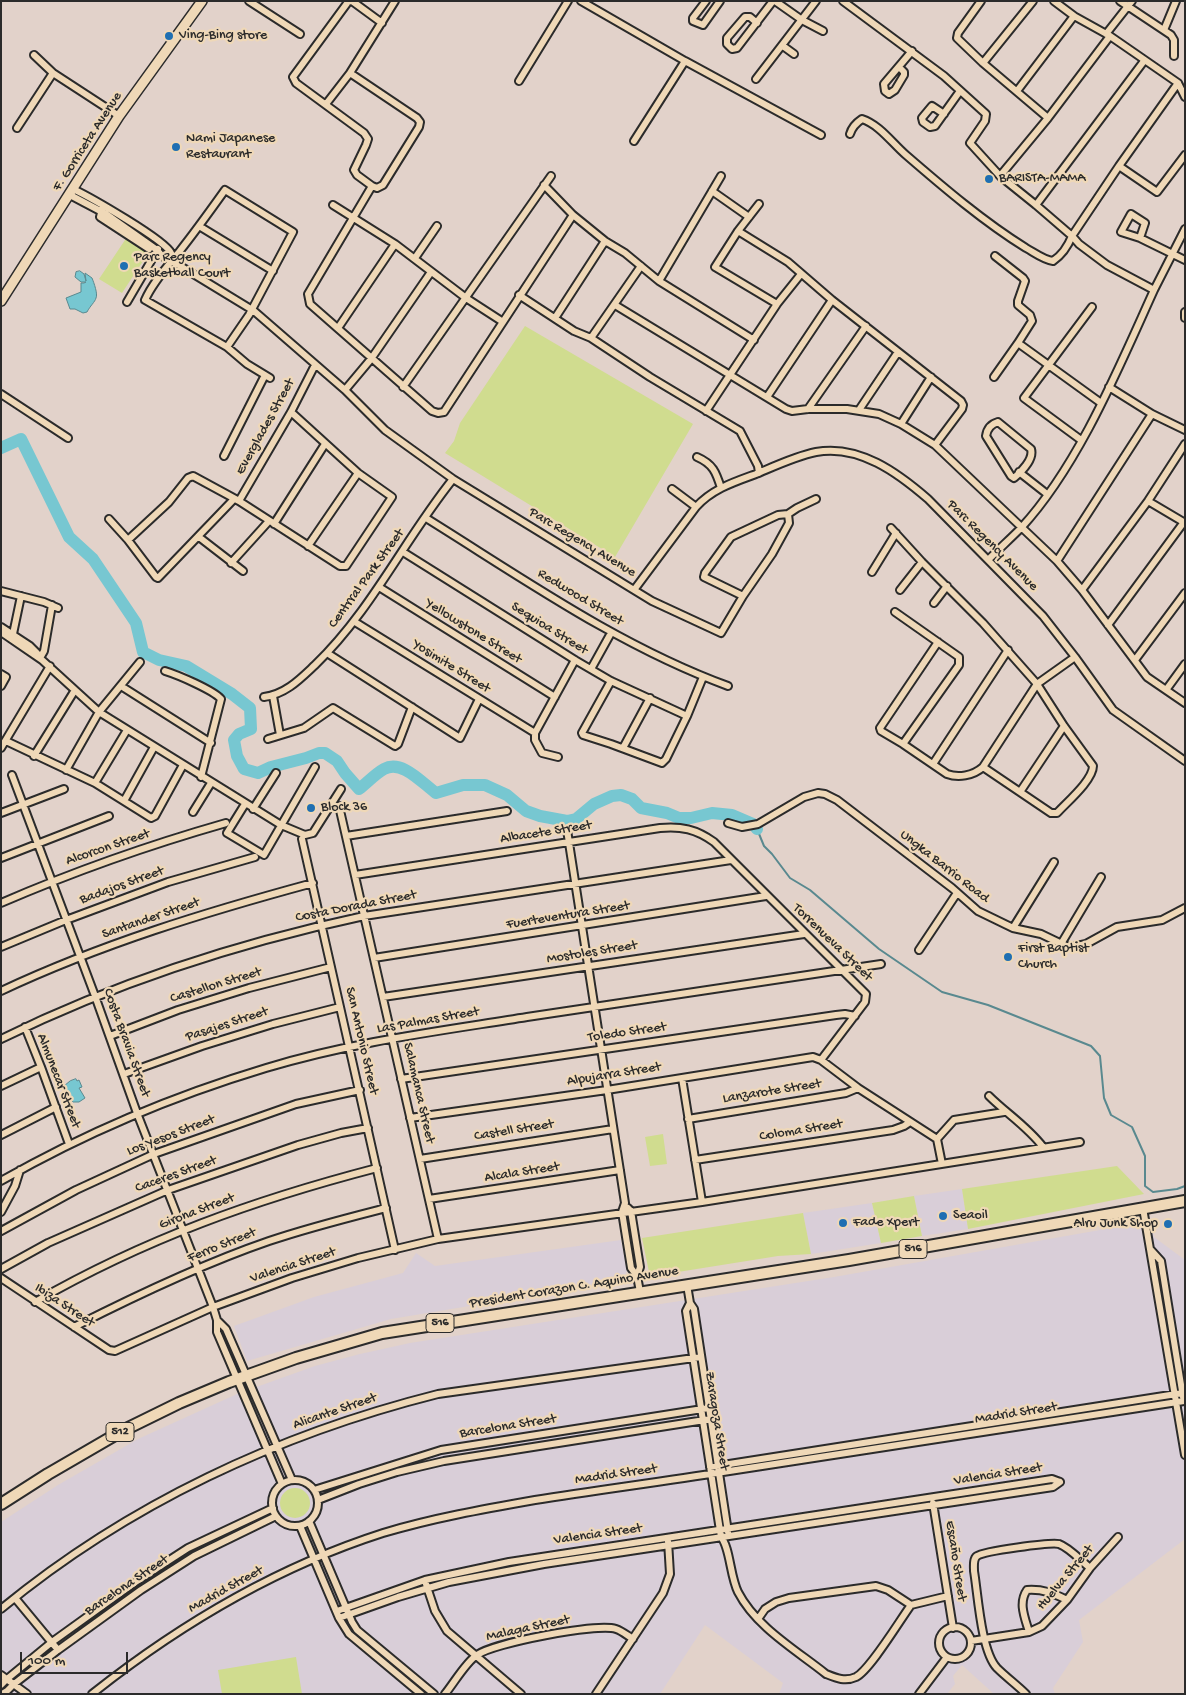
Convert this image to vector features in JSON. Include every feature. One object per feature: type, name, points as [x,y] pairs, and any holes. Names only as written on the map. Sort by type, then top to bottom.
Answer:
[{"type":"main road","name":"F. Gorriceta Avenue","points":[[1,301],[119,116],[202,1]]},
{"type":"main road","name":"President Corazon C. Aquino Avenue","points":[[1,1504],[122,1431],[179,1403],[296,1358],[382,1333],[858,1259],[1185,1201]]},
{"type":"street","points":[[248,1],[300,34]]},
{"type":"street","points":[[350,73],[418,118],[420,122],[420,127],[383,185],[377,188],[357,175],[354,170],[368,139],[364,133],[296,83],[293,77],[348,2],[352,1],[382,23]]},
{"type":"street","points":[[326,104],[350,73],[395,1]]},
{"type":"street","points":[[519,81],[568,1]]},
{"type":"street","points":[[581,1],[685,61],[821,135]]},
{"type":"street","points":[[706,1],[693,18],[693,21],[701,25],[704,24],[720,1]]},
{"type":"street","points":[[757,23],[750,17],[746,17],[727,38],[727,44],[732,49],[737,48],[757,23],[774,1],[802,20],[823,31]]},
{"type":"street","points":[[756,79],[816,1]]},
{"type":"street","points":[[843,1],[912,50],[986,114],[985,120],[970,143],[1000,176],[1072,236],[1078,244],[1107,265],[1154,290]]},
{"type":"street","points":[[981,1],[958,33],[957,38],[1048,118]]},
{"type":"street","points":[[984,63],[1033,1]]},
{"type":"street","points":[[1054,1],[1178,83],[1185,96]]},
{"type":"street","points":[[1120,1],[1130,4],[1173,37],[1174,56]]},
{"type":"street","points":[[1164,30],[1176,1]]},
{"type":"street","points":[[1000,176],[1048,118],[1130,4]]},
{"type":"street","points":[[1017,91],[1074,16]]},
{"type":"street","points":[[783,46],[794,54]]},
{"type":"street","points":[[899,67],[912,50]]},
{"type":"street","points":[[34,55],[53,73],[119,116]]},
{"type":"street","points":[[634,141],[685,61]]},
{"type":"street","points":[[1036,205],[1144,61]]},
{"type":"street","points":[[18,128],[53,73]]},
{"type":"street","points":[[850,134],[857,122],[862,119],[868,121],[992,226],[1051,261],[1056,260],[1062,254],[1119,166],[1178,83]]},
{"type":"street","points":[[944,114],[960,91]]},
{"type":"street","points":[[1119,166],[1157,192],[1185,155]]},
{"type":"street","points":[[403,387],[551,176]]},
{"type":"street","points":[[659,281],[721,176]]},
{"type":"street","points":[[544,185],[573,215],[659,281],[754,340]]},
{"type":"street","points":[[372,186],[308,294],[310,304],[403,387],[432,411],[438,413],[444,412],[573,215]]},
{"type":"street","points":[[224,456],[268,376],[247,364],[227,347],[145,300],[166,265],[172,261],[225,190],[293,232],[251,310],[227,347]]},
{"type":"street","points":[[712,191],[749,217]]},
{"type":"street","points":[[72,192],[161,242],[172,253],[172,261]]},
{"type":"street","points":[[333,204],[395,244],[466,298],[503,322]]},
{"type":"street","points":[[759,204],[738,231],[715,267],[777,304]]},
{"type":"street","name":"Parc Regency Avenue","points":[[102,209],[100,217],[105,221],[251,310],[345,390],[385,430],[453,479],[634,590],[696,507],[703,499],[720,488],[816,452],[838,451],[878,462],[912,485],[1043,616],[1113,710],[1185,761]]},
{"type":"street","points":[[199,226],[273,270]]},
{"type":"street","points":[[415,258],[437,226]]},
{"type":"street","points":[[988,560],[1021,528],[1047,494],[1081,440],[1109,387],[1185,228]]},
{"type":"street","points":[[738,231],[788,262],[832,300],[961,401],[962,409],[935,445]]},
{"type":"street","points":[[1140,238],[1185,260]]},
{"type":"street","points":[[555,318],[605,241]]},
{"type":"street","points":[[127,302],[161,242]]},
{"type":"street","points":[[338,328],[395,244]]},
{"type":"street","points":[[994,377],[1032,321],[1030,315],[1018,305],[1025,281],[995,256]]},
{"type":"street","points":[[591,338],[641,266]]},
{"type":"street","points":[[345,390],[371,359],[431,272]]},
{"type":"street","points":[[706,411],[777,304],[801,274]]},
{"type":"street","points":[[520,295],[574,331],[591,338],[650,377],[740,431],[759,472]]},
{"type":"street","points":[[767,397],[832,300]]},
{"type":"street","points":[[615,305],[792,411],[808,409],[859,410],[879,414],[901,424],[935,445],[1056,561],[1082,590],[1148,677],[1185,703]]},
{"type":"street","points":[[1081,440],[1024,398],[1092,307]]},
{"type":"street","points":[[1185,312],[1185,318]]},
{"type":"street","points":[[808,409],[866,326]]},
{"type":"street","points":[[1018,343],[1101,403]]},
{"type":"street","points":[[859,410],[898,352]]},
{"type":"street","name":"Everglades Street","points":[[128,540],[158,578],[236,500],[291,412],[315,365]]},
{"type":"street","points":[[901,424],[931,377]]},
{"type":"street","points":[[1109,387],[1152,414],[1185,430]]},
{"type":"street","points":[[1,394],[68,438]]},
{"type":"street","points":[[109,519],[128,540],[169,502],[186,479],[191,476],[236,500],[344,567],[392,497],[358,473],[291,412]]},
{"type":"street","points":[[1056,561],[1152,414]]},
{"type":"street","points":[[994,423],[1002,424],[1031,449],[1032,454],[1030,458],[1019,472],[1016,476],[1011,476],[988,441],[986,436],[987,430],[994,423]]},
{"type":"street","points":[[231,563],[272,522],[325,444]]},
{"type":"street","points":[[1082,590],[1148,501],[1185,444]]},
{"type":"street","points":[[697,457],[707,461],[711,466],[720,488]]},
{"type":"street","points":[[1019,472],[1047,494]]},
{"type":"street","points":[[308,546],[358,473]]},
{"type":"street","name":"Centrral Park Street","points":[[264,697],[273,696],[295,684],[328,653],[355,622],[453,479]]},
{"type":"street","points":[[672,489],[696,507]]},
{"type":"street","points":[[743,596],[704,577],[731,537],[778,515],[788,514],[816,499]]},
{"type":"street","points":[[1108,625],[1184,522],[1148,501]]},
{"type":"street","points":[[634,590],[652,601],[721,633],[743,596],[772,554],[789,523],[788,514]]},
{"type":"street","name":"Redwood Street","points":[[426,518],[611,633],[703,677],[728,686]]},
{"type":"street","points":[[872,572],[894,530],[922,562],[984,623],[1037,684],[1093,766],[1093,771],[1057,813],[1051,813],[1043,810],[983,767]]},
{"type":"street","points":[[199,537],[243,572]]},
{"type":"street","name":"Sequioa Street","points":[[402,552],[611,681],[687,716]]},
{"type":"street","points":[[900,590],[922,562]]},
{"type":"street","points":[[934,603],[947,586]]},
{"type":"street","name":"Yellowstone Street","points":[[379,587],[555,697]]},
{"type":"street","points":[[1,591],[55,607],[41,658]]},
{"type":"street","points":[[1135,660],[1185,592]]},
{"type":"street","points":[[13,634],[21,596]]},
{"type":"street","points":[[895,612],[959,657],[959,665],[903,744]]},
{"type":"street","name":"Yosimite Street","points":[[355,622],[535,733]]},
{"type":"street","points":[[1,627],[30,646],[100,712],[201,777],[281,825],[305,835],[312,833],[341,789]]},
{"type":"street","points":[[1,632],[41,658]]},
{"type":"street","points":[[591,669],[611,633]]},
{"type":"street","points":[[938,642],[880,728],[881,731],[947,774],[955,776],[974,773],[983,767],[1037,684],[1075,657]]},
{"type":"street","points":[[933,764],[1008,650]]},
{"type":"street","points":[[328,653],[460,738],[479,699]]},
{"type":"street","points":[[558,757],[542,753],[535,740],[535,733],[575,660]]},
{"type":"street","points":[[66,770],[100,712],[140,662]]},
{"type":"street","points":[[1166,690],[1185,664]]},
{"type":"street","points":[[1,748],[50,666]]},
{"type":"street","points":[[165,671],[194,683],[220,697],[221,700],[211,743],[201,777]]},
{"type":"street","points":[[1,674],[6,677],[1,686]]},
{"type":"street","points":[[611,681],[582,733],[583,736],[662,762],[666,759],[687,716],[703,677]]},
{"type":"street","points":[[121,686],[211,743]]},
{"type":"street","points":[[34,756],[75,690]]},
{"type":"street","points":[[273,696],[280,735]]},
{"type":"street","points":[[623,748],[650,698]]},
{"type":"street","points":[[268,738],[304,728],[333,708],[395,746],[398,744],[412,707]]},
{"type":"street","points":[[1020,792],[1064,726]]},
{"type":"street","points":[[95,783],[127,730]]},
{"type":"street","points":[[6,741],[34,756],[95,783],[151,818],[183,765]]},
{"type":"street","points":[[124,801],[154,747]]},
{"type":"street","points":[[245,804],[227,831],[228,835],[264,855],[315,767]]},
{"type":"street","points":[[253,809],[276,773]]},
{"type":"street","name":"Costa Bravia Street","points":[[12,774],[137,1113],[197,1269],[217,1320],[226,1328],[241,1378]]},
{"type":"street","points":[[194,812],[211,783]]},
{"type":"street","points":[[1,813],[64,789]]},
{"type":"street","name":"Ungka Barrio Road","points":[[728,824],[749,827],[758,824],[804,796],[826,794],[853,812],[984,915],[1013,928],[1041,934],[1070,947],[1086,944],[1117,927],[1162,920],[1185,908]]},
{"type":"street","name":"Salamanca Street","points":[[339,806],[438,1239]]},
{"type":"street","points":[[346,836],[506,812]]},
{"type":"street","points":[[1,858],[109,816]]},
{"type":"street","name":"Alcorcon Street","points":[[1,903],[51,881],[139,849],[226,823]]},
{"type":"street","name":"Albacete Street","points":[[355,875],[660,828],[681,827],[704,835],[731,860]]},
{"type":"street","points":[[567,830],[625,1203],[622,1212],[631,1268],[637,1276],[640,1292]]},
{"type":"street","name":"San Antonio Street","points":[[302,838],[395,1250]]},
{"type":"street","name":"Badajos Street","points":[[1,948],[66,920],[168,882],[255,856]]},
{"type":"street","name":"Costa Dorada Street","points":[[1,1039],[95,996],[205,957],[322,925],[364,916],[731,860]]},
{"type":"street","name":"Torrenueva Street","points":[[731,860],[866,994],[865,1002],[822,1060]]},
{"type":"street","points":[[1013,928],[1054,862]]},
{"type":"street","points":[[1061,944],[1101,877]]},
{"type":"street","name":"Santander Street","points":[[1,991],[80,957],[164,926],[230,905],[313,883]]},
{"type":"street","points":[[919,950],[957,893]]},
{"type":"street","name":"Fuerteventura Street","points":[[374,958],[582,927],[766,896]]},
{"type":"street","name":"Mostoles Street","points":[[383,997],[804,934]]},
{"type":"street","name":"Las Palmas Street","points":[[1,1181],[69,1144],[137,1113],[203,1088],[268,1067],[348,1047],[392,1038],[881,964]]},
{"type":"street","name":"Castellon Street","points":[[110,1036],[178,1010],[249,988],[331,967]]},
{"type":"street","name":"Pasajes Street","points":[[124,1074],[246,1032],[340,1007]]},
{"type":"street","name":"Toledo Street","points":[[402,1079],[836,1015],[855,1016]]},
{"type":"street","name":"Almunecar Street","points":[[25,1027],[69,1144]]},
{"type":"street","name":"Alpujarra Street","points":[[410,1118],[607,1090],[810,1057],[822,1060]]},
{"type":"street","points":[[822,1060],[858,1088],[937,1138],[942,1164]]},
{"type":"street","points":[[1,1086],[41,1067]]},
{"type":"street","points":[[682,1078],[702,1202]]},
{"type":"street","name":"Lanzarote Street","points":[[688,1119],[846,1093],[858,1088]]},
{"type":"street","name":"Los Yesos Street","points":[[1,1230],[76,1190],[154,1154],[296,1104],[360,1090]]},
{"type":"street","points":[[988,1096],[1004,1112],[1033,1134],[1043,1147]]},
{"type":"street","points":[[1,1135],[56,1107]]},
{"type":"street","points":[[937,1138],[954,1120],[1004,1112]]},
{"type":"street","name":"Coloma Street","points":[[695,1160],[893,1130],[910,1122]]},
{"type":"street","name":"Caceres Street","points":[[1,1269],[48,1243],[168,1190],[298,1145],[341,1133],[368,1128]]},
{"type":"street","name":"Castell Street","points":[[420,1159],[613,1129]]},
{"type":"street","name":"Valencia Street","points":[[115,1351],[213,1307],[292,1278],[438,1239],[702,1202],[1080,1142]]},
{"type":"street","name":"Girona Street","points":[[35,1302],[125,1254],[182,1230],[249,1205],[315,1184],[377,1168]]},
{"type":"street","points":[[1,1212],[15,1186],[20,1170]]},
{"type":"street","name":"Alcala Street","points":[[429,1199],[620,1170]]},
{"type":"street","points":[[625,1203],[631,1211],[640,1267],[637,1276]]},
{"type":"street","name":"Ferro Street","points":[[74,1328],[147,1291],[269,1241],[386,1208]]},
{"type":"street","points":[[1143,1208],[1185,1455]]},
{"type":"street","points":[[1151,1249],[1161,1261],[1184,1400]]},
{"type":"street","name":"Ibiza Street","points":[[1,1278],[74,1328],[109,1350],[115,1351]]},
{"type":"street","name":"Zaragoza Street","points":[[687,1285],[690,1303],[686,1311],[711,1419],[715,1470],[733,1581],[746,1605],[758,1618],[826,1674],[837,1679],[848,1679],[857,1676],[868,1666],[911,1605]]},
{"type":"street","name":"Zaragoza Street","points":[[698,1357],[703,1420],[715,1470]]},
{"type":"street","name":"Alicante Street","points":[[1,1609],[76,1554],[123,1523],[222,1470],[277,1445],[332,1425],[438,1394],[698,1357]]},
{"type":"street","points":[[241,1378],[277,1445],[292,1480]]},
{"type":"street","points":[[241,1378],[267,1450],[282,1484]]},
{"type":"street","name":"Madrid Street","points":[[92,1694],[142,1655],[184,1627],[273,1578],[314,1559],[384,1533],[482,1509],[715,1470],[1175,1398],[1184,1400]]},
{"type":"street","name":"Barcelona Street","points":[[314,1490],[441,1450],[709,1408]]},
{"type":"street","name":"Barcelona Street","points":[[318,1500],[368,1481],[444,1461],[711,1419]]},
{"type":"street","name":"Valencia Street","points":[[336,1611],[425,1580],[509,1562],[725,1535],[933,1501],[1052,1479],[1060,1482],[1053,1487],[933,1501]]},
{"type":"street","points":[[292,1480],[304,1482],[314,1490],[318,1500],[316,1512],[309,1521],[300,1526],[294,1526],[284,1523],[276,1516],[272,1508],[275,1492],[282,1484],[292,1480]]},
{"type":"street","name":"Escaño Street","points":[[933,1501],[953,1628]]},
{"type":"street","name":"Barcelona Street","points":[[4,1690],[4,1677],[126,1588],[188,1548],[272,1508]]},
{"type":"street","name":"Barcelona Street","points":[[4,1690],[141,1590],[194,1556],[276,1516]]},
{"type":"street","points":[[309,1521],[352,1622],[363,1636],[434,1694]]},
{"type":"street","points":[[300,1526],[336,1611],[350,1634],[421,1694]]},
{"type":"street","name":"Huelva Street","points":[[971,1641],[1029,1632],[1042,1626],[1067,1600],[1090,1568],[1118,1537]]},
{"type":"street","points":[[596,1694],[663,1593],[670,1574],[668,1541]]},
{"type":"street","name":"Valencia Street","points":[[340,1618],[427,1588],[477,1575],[668,1541]]},
{"type":"street","points":[[1026,1694],[996,1668],[989,1655],[974,1564],[978,1555],[1057,1543],[1090,1568]]},
{"type":"street","points":[[425,1580],[441,1623],[447,1631],[522,1694]]},
{"type":"street","points":[[758,1618],[765,1609],[776,1602],[789,1598],[876,1586],[888,1590],[911,1605],[948,1596]]},
{"type":"street","points":[[1029,1632],[1022,1610],[1022,1597],[1027,1590],[1048,1591],[1067,1600]]},
{"type":"street","points":[[14,1598],[58,1650]]},
{"type":"street","points":[[953,1628],[967,1632],[971,1641],[969,1650],[962,1657],[947,1657],[941,1650],[940,1640],[944,1632],[953,1628]]},
{"type":"street","name":"Malaga Street","points":[[445,1694],[475,1656],[485,1650],[508,1643],[587,1629],[616,1629],[633,1639]]},
{"type":"street","points":[[919,1694],[947,1657]]},
{"type":"street","points":[[4,1677],[28,1694]]},
{"type":"shaded area","points":[[962,1189],[968,1229],[922,1236],[914,1196]]},
{"type":"shaded area","points":[[872,1203],[881,1243],[811,1254],[803,1213]]},
{"type":"shaded area","points":[[1151,1221],[1154,1237],[1185,1260],[1185,1539],[1079,1620],[1083,1642],[1053,1688],[1055,1694],[994,1694],[962,1665],[953,1676],[955,1684],[947,1694],[779,1694],[783,1683],[705,1625],[660,1694],[1,1694],[1,1522],[58,1485],[138,1439],[237,1394],[315,1366],[410,1343],[834,1277]]},
{"type":"shaded area","points":[[621,1240],[627,1271],[620,1281],[391,1319],[247,1361],[234,1326],[314,1297],[403,1273],[416,1253],[435,1266]]},
{"type":"green space","name":"Parc Regency Basketball Court","points":[[127,237],[149,252],[122,293],[99,279]]},
{"type":"green space","points":[[525,326],[693,424],[615,557],[445,453],[454,441],[460,423]]},
{"type":"green space","points":[[663,1134],[667,1164],[650,1166],[645,1137]]},
{"type":"green space","points":[[1117,1166],[1144,1194],[968,1229],[962,1189]]},
{"type":"green space","points":[[914,1196],[922,1236],[881,1243],[872,1203]]},
{"type":"green space","points":[[803,1213],[811,1254],[778,1256],[653,1276],[649,1272],[642,1238]]},
{"type":"green space","points":[[295,1488],[306,1492],[310,1503],[306,1514],[295,1518],[284,1514],[280,1503],[284,1492]]},
{"type":"green space","points":[[296,1657],[302,1694],[222,1694],[218,1670]]},
{"type":"water","points":[[80,271],[84,274],[86,281],[85,273],[92,278],[96,288],[95,300],[87,312],[83,313],[70,309],[66,298],[81,292],[81,283],[86,282],[81,282],[75,277],[76,272]]},
{"type":"water","points":[[76,1079],[77,1081],[79,1080],[82,1087],[79,1088],[85,1098],[79,1102],[73,1102],[65,1093],[67,1091],[64,1086]]},
{"type":"waterway","points":[[1,448],[21,439],[69,537],[93,559],[136,623],[143,652],[159,660],[186,666],[232,694],[250,708],[251,729],[239,734],[234,740],[237,756],[244,769],[258,773],[271,767],[319,753],[325,753],[337,761],[359,789],[384,769],[398,767],[412,774],[436,793],[463,785],[485,785],[507,795],[526,811],[540,816],[567,821],[576,819],[594,804],[612,796],[621,795],[632,799],[641,808],[667,813],[679,818],[691,818],[712,813],[732,815],[753,824],[757,829]]},
{"type":"waterway","points":[[757,829],[764,846],[790,878],[810,890],[879,949],[942,992],[988,1005],[1091,1046],[1100,1056],[1104,1098],[1111,1115],[1132,1127],[1145,1156],[1145,1186],[1153,1192],[1185,1186]]},
{"type":"place","name":"Ving-Bing store","points":[[169,36]]},
{"type":"place","name":"Nami Japanese Restaurant","points":[[176,147]]},
{"type":"place","name":"BARISTA-MAMA","points":[[989,179]]},
{"type":"place","name":"Parc Regency Basketball Court","points":[[124,266]]},
{"type":"place","name":"Block 36","points":[[311,808]]},
{"type":"place","name":"First Baptist Church","points":[[1008,957]]},
{"type":"place","name":"Seaoil","points":[[943,1216]]},
{"type":"place","name":"Fade Xpert","points":[[843,1223]]},
{"type":"place","name":"Alru Junk Shop","points":[[1168,1224]]}]
